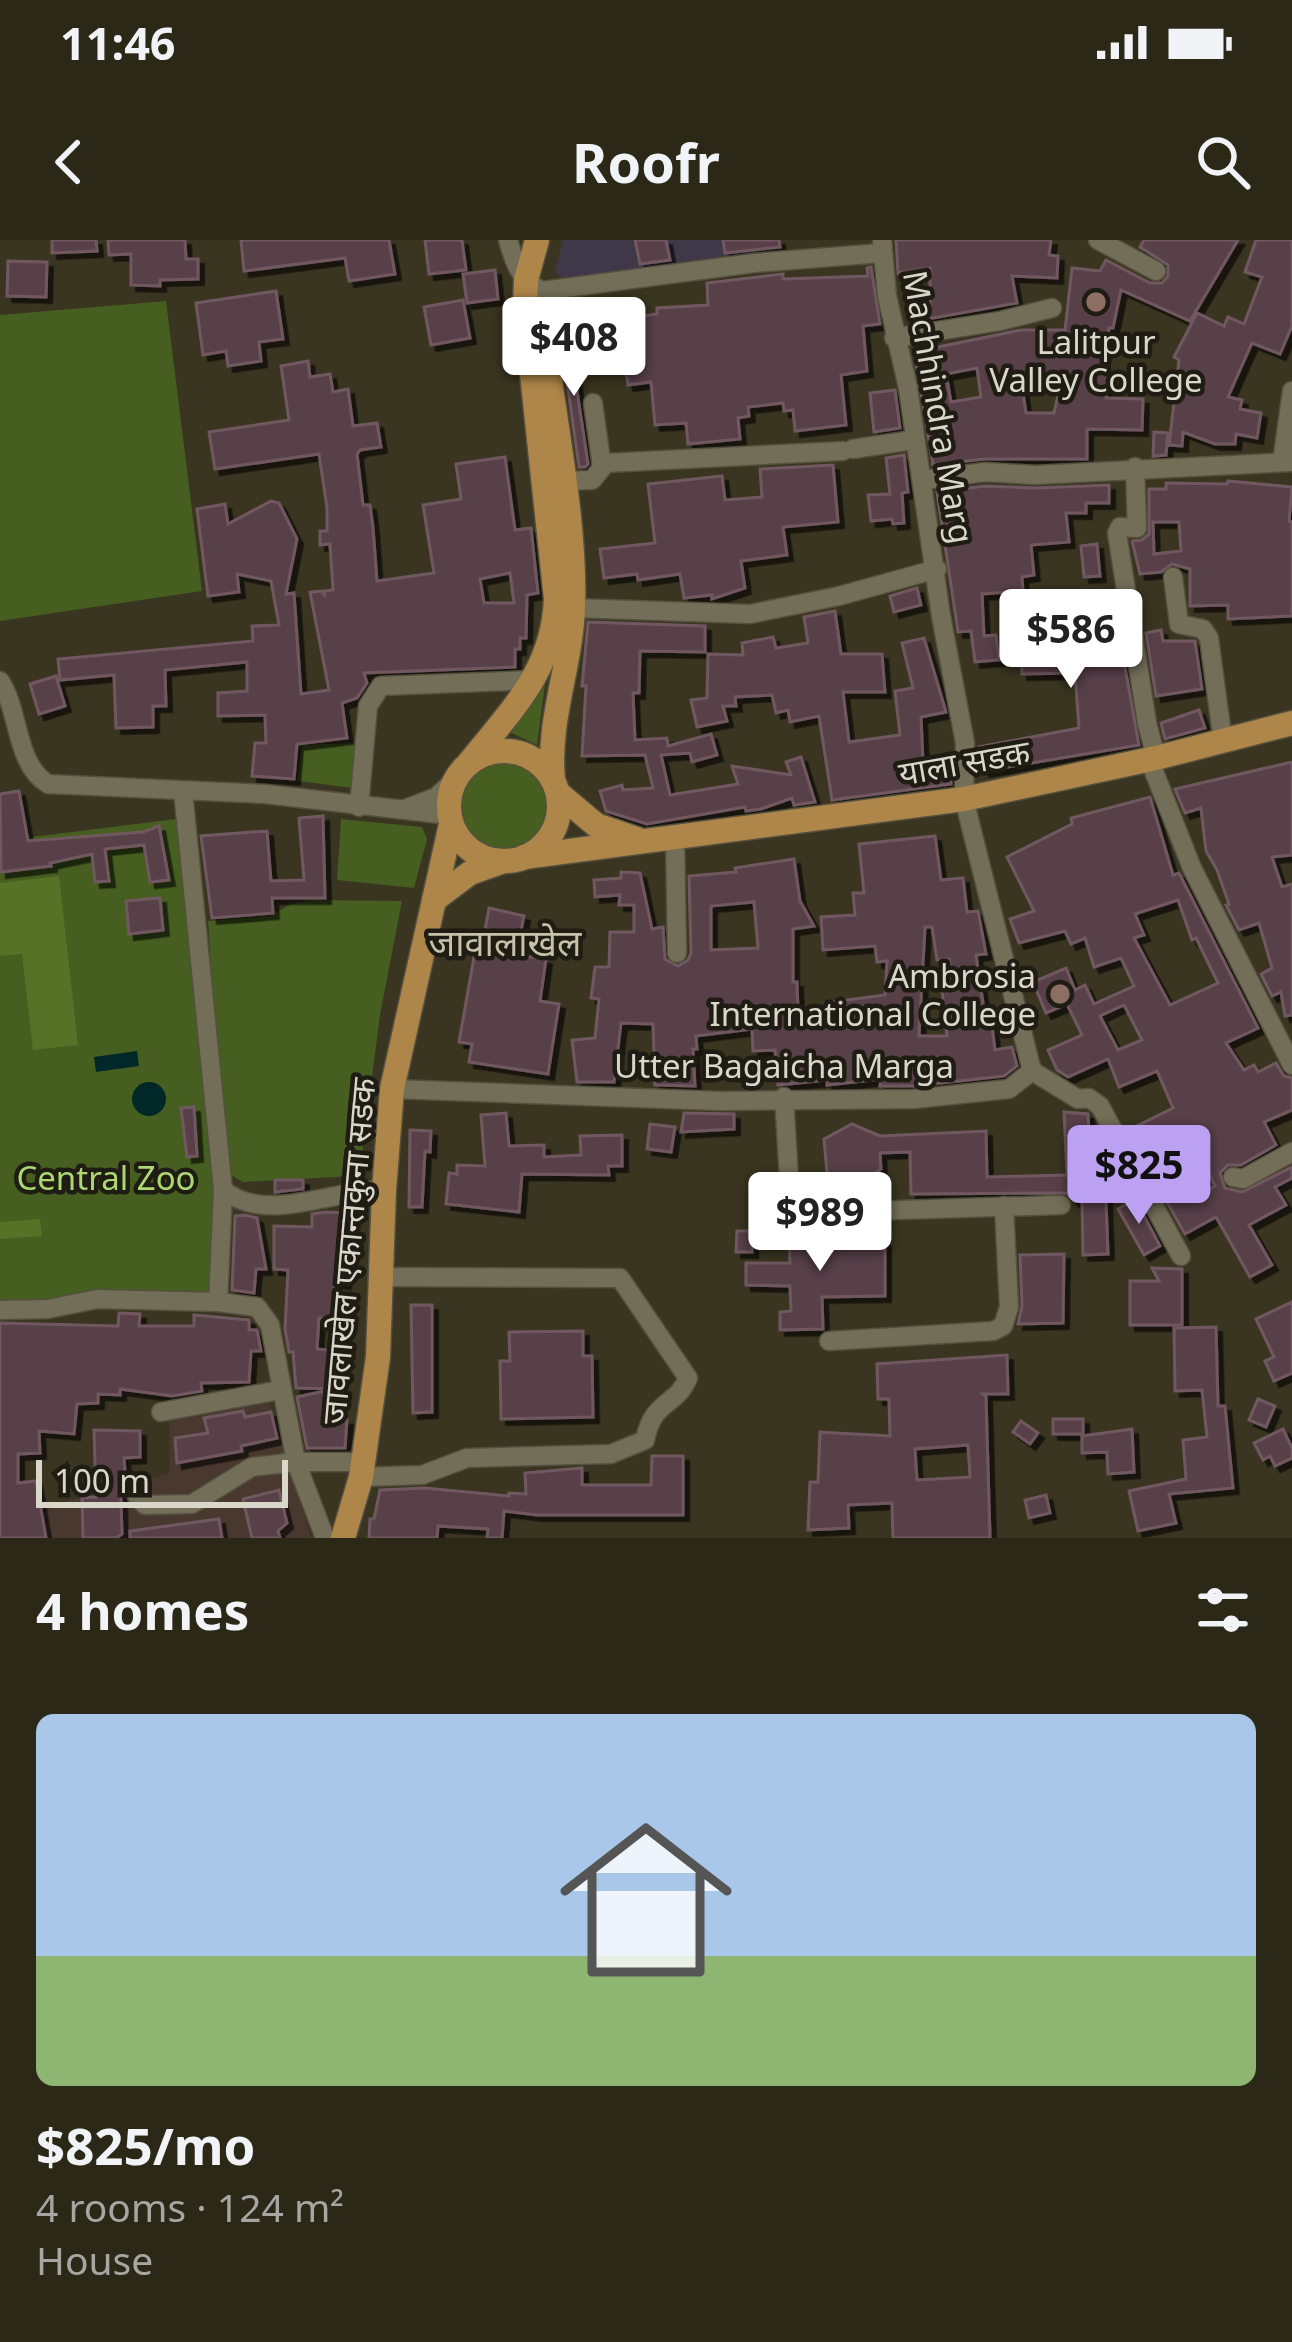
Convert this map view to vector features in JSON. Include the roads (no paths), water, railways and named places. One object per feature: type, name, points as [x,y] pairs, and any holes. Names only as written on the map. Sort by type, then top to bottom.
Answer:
[{"type":"main road","points":[[514,859],[471,851],[450,819],[462,771],[532,680],[548,653],[565,604],[562,481],[534,285],[537,240]]},
{"type":"main road","points":[[434,900],[470,873],[541,847],[554,831],[559,812],[550,745],[571,646],[525,308],[551,240]]},
{"type":"main road","name":"याला सडक","points":[[514,859],[964,799],[1153,759],[1292,723]]},
{"type":"main road","points":[[462,771],[483,754],[515,752],[530,757],[596,825],[642,840]]},
{"type":"main road","name":"जावलाखेल एकान्तकुना सडक","points":[[344,1538],[362,1470],[378,1357],[392,1089],[450,819]]},
{"type":"street","points":[[508,240],[515,264],[534,285],[882,247]]},
{"type":"street","points":[[1098,240],[1156,271]]},
{"type":"street","name":"Machhindra Marg","points":[[882,247],[965,743],[964,799]]},
{"type":"street","points":[[894,338],[1052,308]]},
{"type":"street","points":[[923,480],[985,472],[1035,475],[1287,462],[1292,392]]},
{"type":"street","points":[[562,481],[592,480],[600,474],[593,403]]},
{"type":"street","points":[[602,467],[606,463],[848,450],[914,440]]},
{"type":"street","points":[[1135,467],[1137,528],[1117,530],[1153,759],[1201,888],[1292,1065]]},
{"type":"street","points":[[565,604],[750,614],[937,569]]},
{"type":"street","points":[[1173,578],[1179,623],[1203,628],[1209,638],[1223,742]]},
{"type":"street","points":[[359,807],[368,706],[381,686],[532,680]]},
{"type":"street","points":[[0,681],[39,780],[60,786],[265,794],[450,819]]},
{"type":"street","points":[[388,811],[417,807],[436,797],[462,771]]},
{"type":"street","points":[[183,791],[223,1190],[218,1302]]},
{"type":"street","points":[[964,799],[1032,1072],[1100,1106],[1181,1256]]},
{"type":"street","points":[[675,836],[677,953]]},
{"type":"street","name":"Utter Bagaicha Marga","points":[[392,1089],[720,1101],[914,1099],[1009,1089],[1032,1072]]},
{"type":"street","points":[[784,1097],[792,1206],[804,1213],[1061,1205]]},
{"type":"street","points":[[1233,1177],[1243,1179],[1292,1152]]},
{"type":"street","points":[[223,1190],[241,1204],[260,1208],[384,1190]]},
{"type":"street","points":[[829,1341],[993,1331],[1003,1326],[1009,1307],[1004,1206]]},
{"type":"street","points":[[137,1496],[145,1505],[192,1504],[252,1467],[296,1462],[422,1475],[467,1458],[611,1454],[645,1440],[651,1415],[681,1391],[688,1378],[620,1278],[382,1277]]},
{"type":"street","points":[[0,1310],[48,1309],[97,1300],[257,1307],[265,1315],[296,1462],[325,1538]]},
{"type":"street","points":[[161,1412],[280,1390]]},
{"type":"water","points":[[137,1051],[139,1066],[96,1072],[94,1057]]},
{"type":"water","points":[[149,1082],[161,1087],[166,1099],[161,1111],[149,1116],[137,1111],[132,1099],[137,1087]]},
{"type":"place","name":"Lalitpur Valley College","points":[[1096,302]]},
{"type":"place","name":"Ambrosia International College","points":[[1060,994]]},
{"type":"district","name":"जावालाखेल","points":[[505,942]]},
{"type":"park label","name":"Central Zoo","points":[[106,1177]]}]
